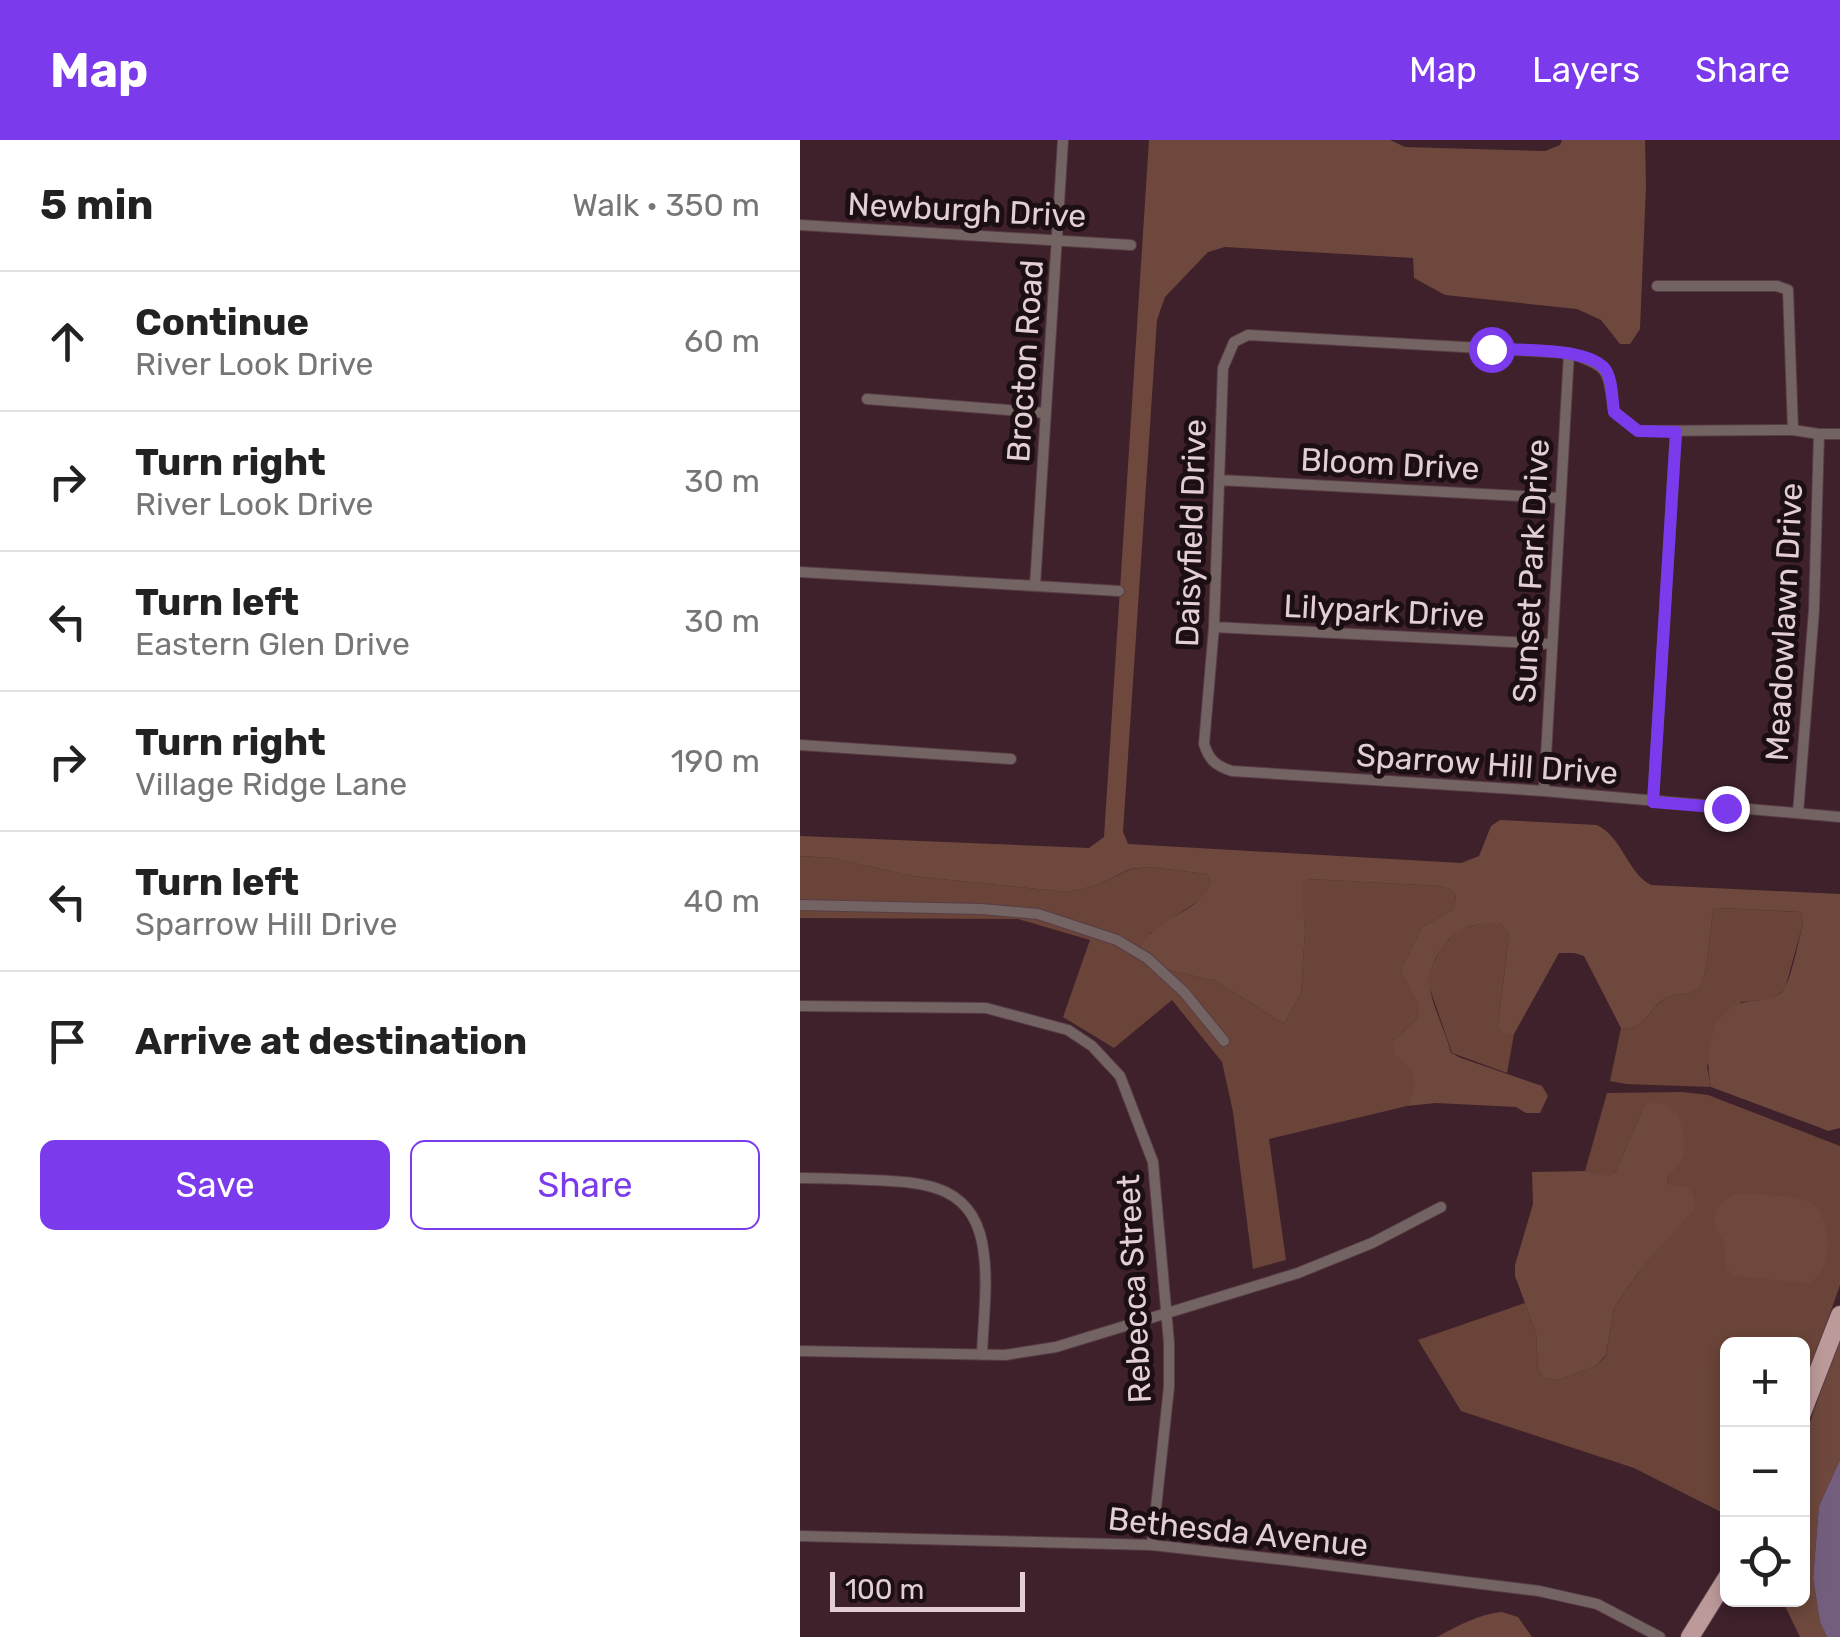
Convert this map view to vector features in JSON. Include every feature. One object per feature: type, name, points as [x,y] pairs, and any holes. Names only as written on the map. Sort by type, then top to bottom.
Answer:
[{"type":"main road","points":[[1810,1392],[1840,1315]]},
{"type":"main road","points":[[1690,1637],[1720,1589]]},
{"type":"street","name":"Brocton Road","points":[[1035,586],[1062,140]]},
{"type":"street","name":"Newburgh Drive","points":[[800,225],[1131,245]]},
{"type":"street","points":[[1657,286],[1777,286],[1788,290],[1793,430]]},
{"type":"street","name":"Daisyfield Drive","points":[[1204,744],[1214,627],[1224,368],[1234,342],[1248,335],[1569,354]]},
{"type":"street","points":[[1569,354],[1598,362],[1608,373],[1614,412],[1638,431],[1793,430],[1840,434]]},
{"type":"street","name":"Sunset Park Drive","points":[[1544,791],[1569,354]]},
{"type":"street","points":[[867,399],[1046,413]]},
{"type":"street","points":[[1653,802],[1676,432]]},
{"type":"street","name":"Meadowlawn Drive","points":[[1798,813],[1814,610],[1818,434]]},
{"type":"street","name":"Bloom Drive","points":[[1219,480],[1560,498]]},
{"type":"street","points":[[800,572],[1119,591]]},
{"type":"street","name":"Lilypark Drive","points":[[1214,627],[1551,644]]},
{"type":"street","name":"Sparrow Hill Drive","points":[[1204,744],[1208,757],[1218,766],[1232,770],[1544,791],[1840,817]]},
{"type":"street","points":[[800,745],[1011,759]]},
{"type":"street","points":[[800,904],[1038,914],[1117,940],[1146,958],[1184,992],[1224,1041]]},
{"type":"street","name":"Rebecca Street","points":[[800,1006],[986,1008],[1068,1030],[1092,1046],[1120,1076],[1153,1162],[1166,1314],[1169,1387],[1152,1545]]},
{"type":"street","points":[[800,1178],[906,1181],[936,1186],[962,1202],[979,1227],[984,1256],[982,1356]]},
{"type":"street","points":[[800,1351],[1005,1356],[1056,1347],[1298,1273],[1372,1243],[1441,1207]]},
{"type":"street","name":"Bethesda Avenue","points":[[800,1536],[1152,1545],[1538,1591],[1597,1604],[1660,1637]]},
{"type":"shaded area","points":[[1149,140],[1390,140],[1405,147],[1545,151],[1560,145],[1562,140],[1645,140],[1646,186],[1640,329],[1630,344],[1620,344],[1601,320],[1577,309],[1445,295],[1414,278],[1413,258],[1225,247],[1208,252],[1165,297],[1157,320],[1123,832],[1128,844],[1461,863],[1479,856],[1491,826],[1500,820],[1597,825],[1613,838],[1636,872],[1651,885],[1840,894],[1840,1128],[1828,1131],[1711,1087],[1709,1049],[1716,1024],[1733,1007],[1770,999],[1783,991],[1803,923],[1801,912],[1713,910],[1702,983],[1690,992],[1666,998],[1629,1028],[1621,1028],[1584,956],[1559,953],[1514,1034],[1504,1034],[1498,1027],[1509,933],[1500,923],[1489,923],[1453,935],[1435,960],[1429,980],[1451,1053],[1542,1086],[1548,1096],[1540,1113],[1526,1113],[1516,1107],[1436,1103],[1407,1106],[1415,1088],[1414,1076],[1394,1053],[1394,1040],[1419,1017],[1419,1004],[1400,971],[1422,927],[1454,909],[1456,895],[1450,889],[1310,879],[1302,883],[1305,932],[1301,993],[1284,1024],[1216,981],[1140,961],[1148,936],[1205,894],[1211,882],[1207,874],[1150,867],[1130,869],[1095,886],[1067,892],[912,876],[832,858],[800,856],[800,836],[1089,848],[1104,837]]},
{"type":"shaded area","points":[[800,856],[832,858],[912,876],[1067,892],[1095,886],[1131,869],[1150,867],[1207,874],[1211,882],[1207,895],[1149,934],[1155,967],[1216,981],[1284,1024],[1301,993],[1305,932],[1301,883],[1310,879],[1450,889],[1456,895],[1454,909],[1422,927],[1400,971],[1419,1003],[1419,1017],[1394,1040],[1415,1076],[1417,1088],[1407,1106],[1269,1139],[1286,1260],[1253,1269],[1233,1112],[1222,1062],[1172,1000],[1114,1048],[1063,1017],[1090,940],[1018,919],[800,918]]},
{"type":"shaded area","points":[[1713,910],[1801,912],[1803,923],[1785,989],[1773,999],[1741,1002],[1707,1066],[1711,1087],[1610,1081],[1621,1028],[1636,1026],[1666,998],[1690,992],[1702,983]]},
{"type":"shaded area","points":[[1500,923],[1509,933],[1498,1027],[1504,1034],[1514,1034],[1507,1073],[1452,1053],[1429,986],[1429,973],[1441,948],[1458,930]]},
{"type":"shaded area","points":[[1607,1093],[1708,1095],[1840,1146],[1840,1285],[1810,1369],[1810,1337],[1720,1337],[1720,1511],[1634,1468],[1461,1411],[1418,1340],[1525,1303],[1536,1333],[1538,1369],[1544,1378],[1558,1380],[1596,1366],[1606,1356],[1614,1308],[1640,1270],[1694,1209],[1668,1184],[1667,1178],[1683,1158],[1644,1106],[1615,1173],[1609,1177],[1585,1171]]},
{"type":"shaded area","points":[[1650,1103],[1670,1107],[1680,1119],[1684,1155],[1667,1178],[1668,1184],[1688,1187],[1694,1197],[1694,1210],[1640,1270],[1614,1308],[1606,1355],[1596,1366],[1558,1380],[1544,1378],[1538,1369],[1536,1333],[1515,1276],[1533,1204],[1532,1172],[1585,1171],[1609,1176],[1615,1173],[1644,1106]]},
{"type":"shaded area","points":[[1738,1193],[1794,1198],[1817,1208],[1826,1229],[1827,1255],[1823,1267],[1809,1283],[1732,1276],[1715,1217],[1720,1204]]},
{"type":"shaded area","points":[[1840,1336],[1840,1460],[1819,1506],[1813,1578],[1820,1622],[1827,1637],[1800,1637],[1785,1607],[1810,1607],[1810,1422]]},
{"type":"shaded area","points":[[1840,1460],[1840,1637],[1827,1637],[1820,1622],[1813,1578],[1819,1506]]},
{"type":"shaded area","points":[[1502,1612],[1518,1617],[1532,1637],[1437,1637],[1476,1618]]},
{"type":"route","points":[[1491,349],[1569,354],[1598,362],[1608,373],[1614,412],[1638,431],[1676,432],[1653,802],[1726,808]]}]
